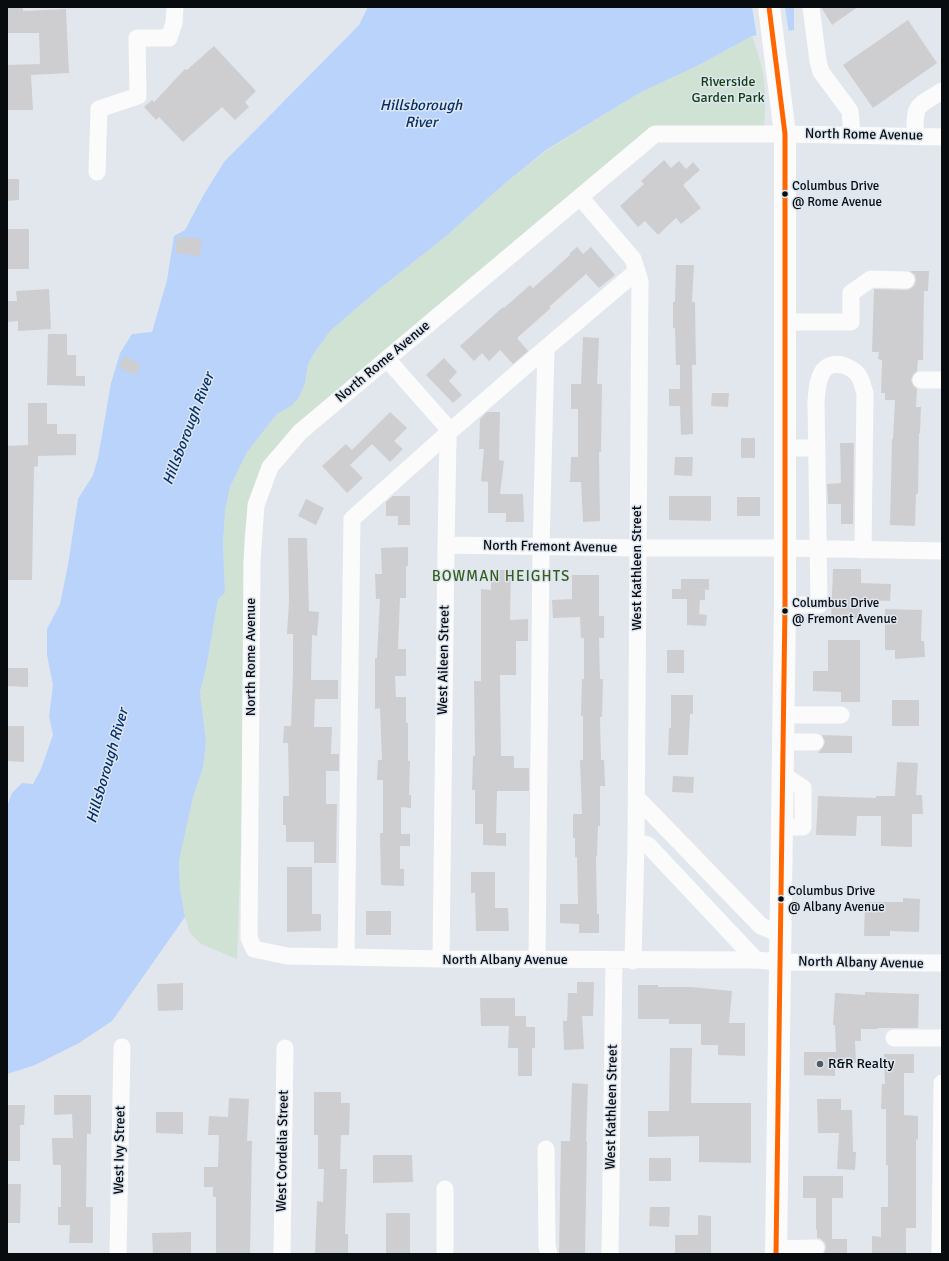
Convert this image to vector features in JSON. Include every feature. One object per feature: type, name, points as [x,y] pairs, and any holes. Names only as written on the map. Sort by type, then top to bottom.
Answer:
[{"type":"main road","points":[[769,7],[785,134],[785,548],[781,962],[776,1251]]},
{"type":"street","points":[[97,172],[99,109],[138,96],[137,38],[170,38],[174,23],[175,7]]},
{"type":"street","points":[[811,7],[818,61],[821,72],[850,111],[852,135]]},
{"type":"street","points":[[915,136],[915,112],[918,105],[942,91]]},
{"type":"street","name":"North Rome Avenue","points":[[254,950],[249,938],[252,561],[256,505],[270,467],[300,432],[655,134],[785,134],[942,137]]},
{"type":"street","name":"West Kathleen Street","points":[[580,197],[634,259],[640,281],[636,842],[633,961]]},
{"type":"street","points":[[346,958],[352,519],[447,434],[637,271]]},
{"type":"street","points":[[786,322],[851,322],[851,293],[871,279],[906,280]]},
{"type":"street","points":[[538,960],[541,547],[546,348]]},
{"type":"street","name":"West Aileen Street","points":[[387,359],[446,426],[447,434],[441,960]]},
{"type":"street","points":[[784,605],[819,605],[816,409],[818,383],[824,370],[833,365],[847,366],[860,377],[865,393],[863,550]]},
{"type":"street","points":[[921,380],[942,380]]},
{"type":"street","points":[[785,448],[817,448]]},
{"type":"street","name":"North Fremont Avenue","points":[[446,545],[942,551]]},
{"type":"street","points":[[783,715],[841,715]]},
{"type":"street","points":[[783,742],[815,742]]},
{"type":"street","points":[[636,797],[761,926],[781,934]]},
{"type":"street","points":[[636,842],[648,845],[756,960]]},
{"type":"street","name":"North Albany Avenue","points":[[254,950],[287,956],[441,960],[756,960],[781,962],[942,963]]},
{"type":"street","name":"West Kathleen Street","points":[[610,1254],[614,960]]},
{"type":"street","points":[[894,1038],[942,1038]]},
{"type":"street","name":"West Ivy Street","points":[[118,1254],[122,1047]]},
{"type":"street","name":"West Cordelia Street","points":[[282,1254],[285,1048]]},
{"type":"street","points":[[940,1254],[942,1083]]},
{"type":"street","points":[[546,1149],[547,1246],[549,1254]]},
{"type":"street","points":[[445,1189],[445,1254]]},
{"type":"street","points":[[776,1251],[816,1248]]},
{"type":"green space","name":"Riverside Garden Park","points":[[752,36],[761,63],[764,79],[764,127],[651,127],[294,427],[248,508],[244,537],[243,781],[237,959],[201,944],[190,933],[185,917],[180,889],[179,861],[193,797],[203,768],[206,742],[200,692],[206,669],[218,599],[225,593],[223,543],[225,511],[230,487],[247,452],[277,414],[291,406],[305,383],[308,364],[331,330],[378,290],[445,237],[503,185],[546,151],[641,92],[695,67]]},
{"type":"water","name":"Hillsborough River","points":[[368,7],[794,7],[794,30],[752,36],[695,67],[641,92],[546,150],[503,185],[445,237],[378,290],[331,330],[308,364],[305,383],[299,397],[291,406],[277,414],[247,452],[230,487],[225,511],[223,543],[225,593],[218,599],[206,669],[200,692],[206,742],[203,768],[193,797],[179,861],[180,889],[185,917],[112,1021],[79,1043],[35,1065],[7,1074],[7,806],[12,793],[22,783],[33,784],[41,769],[53,735],[49,716],[53,685],[47,655],[47,629],[60,604],[68,565],[78,499],[93,475],[98,458],[111,383],[120,353],[132,334],[152,332],[167,280],[174,236],[185,230],[203,196],[224,162],[359,25]]},
{"type":"pier","points":[[752,7],[785,7],[789,33],[757,38]]},
{"type":"building","points":[[7,7],[23,8],[23,11],[66,9],[69,73],[31,75],[33,110],[7,110],[7,65],[40,64],[39,33],[7,33]]},
{"type":"building","points":[[821,7],[858,7],[832,25]]},
{"type":"building","points":[[908,20],[937,63],[873,108],[843,65]]},
{"type":"building","points":[[214,46],[256,91],[245,102],[249,107],[235,120],[222,107],[183,142],[159,117],[156,120],[144,107],[152,100],[154,102],[185,69],[187,70]]},
{"type":"building","points":[[664,160],[671,168],[679,161],[686,169],[693,162],[700,170],[683,185],[701,208],[681,224],[676,218],[658,235],[645,221],[638,227],[620,206],[644,184],[641,181]]},
{"type":"building","points":[[7,179],[19,179],[19,200],[7,201]]},
{"type":"building","points":[[7,229],[29,229],[29,269],[7,269]]},
{"type":"building","points":[[177,237],[202,239],[200,256],[176,253]]},
{"type":"building","points":[[577,247],[583,254],[591,247],[615,275],[599,288],[586,274],[517,338],[528,351],[513,364],[500,350],[489,361],[482,353],[474,361],[460,346],[530,285],[533,288]]},
{"type":"building","points":[[676,265],[694,265],[692,302],[695,302],[696,365],[692,365],[693,434],[681,435],[680,406],[669,406],[669,389],[680,389],[680,365],[676,365],[675,328],[673,328],[673,302],[675,302]]},
{"type":"building","points":[[910,271],[929,271],[928,291],[924,291],[923,360],[918,360],[917,371],[911,380],[917,389],[916,407],[921,407],[918,494],[916,494],[915,526],[890,525],[892,439],[895,400],[885,400],[885,393],[881,393],[882,360],[878,359],[879,352],[872,352],[874,289],[910,289],[914,286],[916,280],[915,275]]},
{"type":"building","points":[[49,289],[51,329],[18,331],[18,321],[7,322],[7,301],[17,301],[16,291]]},
{"type":"building","points":[[48,334],[67,334],[67,355],[76,355],[76,376],[85,376],[85,386],[47,385]]},
{"type":"building","points":[[583,337],[599,338],[597,384],[602,384],[601,452],[599,452],[600,521],[583,522],[581,482],[570,482],[571,457],[578,457],[578,409],[571,409],[571,384],[581,384]]},
{"type":"building","points":[[124,356],[140,364],[136,375],[119,368]]},
{"type":"building","points":[[444,358],[457,372],[449,381],[462,395],[453,403],[426,375]]},
{"type":"building","points":[[712,393],[729,393],[728,407],[711,406]]},
{"type":"building","points":[[28,403],[47,403],[47,424],[57,424],[57,434],[76,434],[76,455],[38,456],[38,466],[34,467],[32,580],[7,580],[7,446],[28,445]]},
{"type":"building","points":[[390,412],[407,428],[394,441],[403,449],[390,462],[372,444],[350,465],[363,478],[347,493],[322,466],[346,444],[352,450]]},
{"type":"building","points":[[487,412],[500,412],[499,460],[504,461],[500,494],[523,494],[524,522],[506,522],[506,513],[488,513],[488,482],[481,481],[484,449],[479,449],[480,419]]},
{"type":"building","points":[[741,438],[755,438],[755,458],[741,458]]},
{"type":"building","points":[[840,443],[854,443],[853,524],[841,524],[841,504],[828,504],[827,484],[841,483]]},
{"type":"building","points":[[675,457],[693,457],[692,476],[674,475]]},
{"type":"building","points":[[393,496],[410,496],[410,525],[398,525],[398,516],[386,516],[386,502]]},
{"type":"building","points":[[669,496],[711,496],[711,521],[669,520]]},
{"type":"building","points":[[737,497],[760,497],[760,516],[737,516]]},
{"type":"building","points":[[306,499],[324,508],[316,525],[298,516]]},
{"type":"building","points":[[288,538],[307,538],[309,611],[319,612],[317,636],[312,635],[311,680],[338,680],[338,699],[315,699],[314,727],[332,727],[331,754],[339,754],[339,771],[326,771],[326,804],[337,804],[336,863],[314,863],[314,842],[286,842],[286,825],[283,825],[283,796],[289,796],[288,743],[283,743],[284,726],[291,726],[293,672],[293,634],[287,634],[289,602]]},
{"type":"building","points":[[408,547],[408,566],[406,566],[406,598],[400,598],[398,649],[406,649],[406,676],[395,676],[396,697],[406,697],[408,761],[410,761],[409,795],[411,795],[411,808],[401,807],[401,834],[410,834],[410,846],[400,846],[400,869],[404,869],[404,886],[381,885],[380,833],[383,833],[383,780],[377,780],[378,760],[382,760],[380,708],[375,709],[375,658],[377,658],[380,599],[376,599],[375,574],[382,574],[381,548]]},
{"type":"building","points":[[833,569],[861,569],[861,583],[891,584],[890,601],[860,600],[860,619],[831,619]]},
{"type":"building","points":[[491,570],[511,570],[510,620],[528,619],[528,641],[516,641],[516,675],[500,675],[501,756],[514,756],[514,768],[529,768],[529,791],[497,791],[496,833],[506,833],[506,846],[483,845],[483,824],[475,824],[475,790],[472,790],[473,756],[475,756],[474,681],[481,681],[481,589],[491,590]]},
{"type":"building","points":[[572,575],[599,575],[599,616],[604,616],[604,638],[599,638],[600,679],[603,679],[602,717],[600,717],[601,760],[604,760],[605,786],[600,786],[600,826],[598,826],[596,856],[597,914],[599,914],[599,933],[579,933],[579,924],[560,923],[560,904],[578,904],[577,857],[575,857],[575,838],[573,838],[573,814],[582,814],[580,760],[583,760],[583,716],[581,716],[582,679],[584,679],[584,638],[581,638],[580,617],[553,618],[552,600],[572,599]]},
{"type":"building","points":[[681,579],[709,579],[709,590],[700,589],[705,590],[705,600],[700,600],[699,614],[707,615],[706,626],[687,625],[687,599],[672,599],[672,589],[681,589]]},
{"type":"building","points":[[885,609],[922,610],[921,641],[924,641],[925,657],[895,659],[895,650],[885,650]]},
{"type":"building","points":[[828,640],[860,640],[860,702],[841,702],[841,692],[813,691],[813,671],[828,671]]},
{"type":"building","points":[[667,650],[684,650],[684,673],[667,673]]},
{"type":"building","points":[[7,668],[28,668],[28,687],[7,686]]},
{"type":"building","points":[[671,695],[693,695],[693,714],[690,714],[688,755],[668,755],[669,728],[671,728]]},
{"type":"building","points":[[892,700],[919,700],[919,726],[892,726]]},
{"type":"building","points":[[7,726],[24,726],[24,762],[7,761]]},
{"type":"building","points":[[822,735],[852,736],[852,753],[818,753],[825,742]]},
{"type":"building","points":[[897,762],[918,763],[916,795],[922,795],[923,814],[912,814],[912,847],[881,846],[881,816],[857,816],[856,836],[816,835],[818,796],[876,798],[876,796],[895,796]]},
{"type":"building","points":[[673,776],[694,777],[693,793],[672,792]]},
{"type":"building","points":[[287,867],[312,867],[312,914],[321,914],[321,931],[287,932]]},
{"type":"building","points":[[471,872],[495,872],[495,908],[508,908],[509,931],[476,931],[475,893],[471,893]]},
{"type":"building","points":[[903,898],[920,899],[919,932],[890,931],[890,936],[864,936],[865,902],[903,902]]},
{"type":"building","points":[[366,911],[391,911],[391,935],[366,935]]},
{"type":"building","points":[[577,982],[594,982],[593,1016],[582,1016],[584,1049],[564,1050],[563,1021],[567,1021],[568,993],[577,993]]},
{"type":"building","points":[[183,983],[183,1010],[158,1011],[157,984]]},
{"type":"building","points":[[638,985],[658,985],[658,987],[691,987],[732,991],[729,1023],[745,1023],[745,1056],[718,1055],[718,1045],[701,1045],[701,1024],[669,1024],[669,1019],[638,1019]]},
{"type":"building","points":[[865,992],[919,994],[918,1028],[861,1029],[861,1041],[855,1041],[856,1063],[835,1064],[835,1076],[804,1075],[804,1052],[836,1052],[835,1025],[833,1025],[835,993],[865,995]]},
{"type":"building","points":[[480,998],[515,998],[515,1016],[526,1016],[526,1027],[535,1027],[535,1048],[532,1048],[532,1076],[518,1076],[518,1048],[508,1048],[509,1026],[481,1026]]},
{"type":"building","points":[[670,1048],[692,1048],[691,1103],[751,1103],[751,1163],[699,1162],[699,1136],[648,1137],[648,1111],[669,1111]]},
{"type":"building","points":[[884,1054],[914,1054],[914,1073],[904,1073],[904,1115],[918,1116],[918,1140],[916,1139],[916,1228],[906,1228],[906,1254],[872,1254],[872,1236],[881,1237],[881,1207],[888,1207],[886,1109],[881,1109],[882,1084],[885,1084]]},
{"type":"building","points":[[572,1083],[588,1084],[585,1254],[559,1254],[561,1141],[570,1141]]},
{"type":"building","points":[[314,1092],[341,1092],[341,1103],[350,1103],[349,1135],[341,1135],[340,1169],[347,1169],[345,1234],[348,1234],[348,1254],[315,1254],[317,1201],[323,1202],[324,1169],[318,1169],[318,1135],[314,1135]]},
{"type":"building","points":[[54,1095],[91,1095],[91,1134],[87,1134],[86,1207],[93,1207],[93,1243],[69,1243],[70,1225],[58,1225],[58,1207],[61,1207],[61,1165],[53,1165],[52,1138],[73,1138],[72,1114],[54,1115]]},
{"type":"building","points":[[229,1098],[249,1099],[247,1141],[252,1141],[250,1254],[216,1254],[216,1197],[213,1197],[213,1187],[204,1187],[204,1167],[218,1167],[219,1135],[208,1135],[209,1116],[228,1117]]},
{"type":"building","points":[[817,1099],[841,1099],[841,1110],[852,1110],[853,1152],[856,1152],[855,1170],[837,1169],[839,1133],[818,1133]]},
{"type":"building","points":[[7,1105],[25,1105],[24,1125],[20,1125],[20,1161],[7,1161]]},
{"type":"building","points":[[156,1112],[183,1112],[183,1134],[156,1133]]},
{"type":"building","points":[[373,1155],[412,1155],[413,1182],[373,1183]]},
{"type":"building","points":[[649,1158],[671,1158],[671,1181],[649,1181]]},
{"type":"building","points":[[803,1176],[843,1176],[843,1198],[832,1198],[832,1239],[847,1239],[847,1254],[824,1254],[826,1248],[825,1243],[821,1239],[817,1238],[816,1198],[803,1198]]},
{"type":"building","points":[[7,1184],[21,1184],[20,1223],[7,1223]]},
{"type":"building","points":[[650,1207],[670,1207],[669,1227],[649,1226]]},
{"type":"building","points":[[386,1213],[410,1213],[410,1254],[386,1254]]},
{"type":"building","points":[[698,1215],[711,1216],[711,1254],[675,1254],[675,1235],[698,1235]]},
{"type":"building","points":[[191,1232],[191,1254],[153,1254],[152,1233]]},
{"type":"transit line","points":[[769,7],[785,134],[785,605],[776,1254]]},
{"type":"place","name":"Columbus Drive @ Rome Avenue","points":[[785,194]]},
{"type":"place","name":"Columbus Drive @ Fremont Avenue","points":[[785,611]]},
{"type":"place","name":"Columbus Drive @ Albany Avenue","points":[[781,899]]},
{"type":"place","name":"R&R Realty","points":[[820,1064]]},
{"type":"district","name":"BOWMAN HEIGHTS","points":[[501,577]]}]
